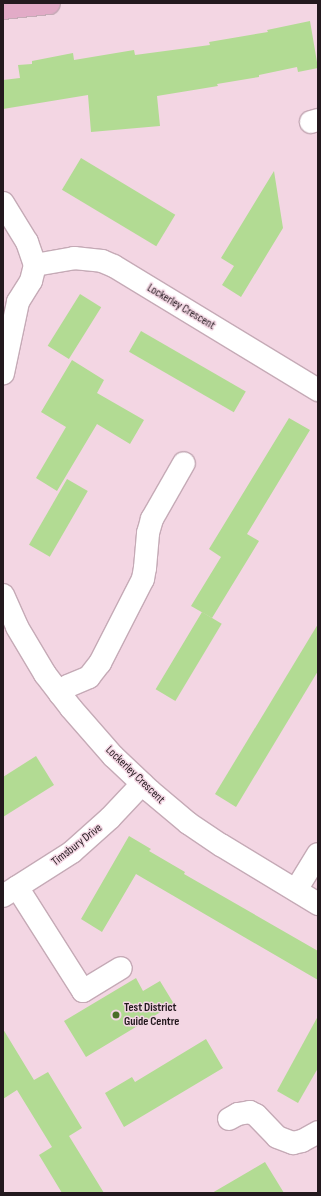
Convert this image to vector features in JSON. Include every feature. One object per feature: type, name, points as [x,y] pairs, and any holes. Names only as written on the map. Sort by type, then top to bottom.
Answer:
[{"type":"main road","points":[[3,8],[49,3]]},
{"type":"street","points":[[3,373],[17,307],[31,281],[35,265],[27,242],[7,216]]},
{"type":"street","name":"Lockerley Crescent","points":[[35,265],[74,258],[102,261],[114,266],[318,390]]},
{"type":"street","points":[[60,694],[68,686],[89,677],[100,663],[142,579],[145,568],[148,533],[152,519],[184,463]]},
{"type":"street","name":"Lockerley Crescent","points":[[3,595],[17,627],[33,655],[60,694],[113,756],[174,812],[206,836],[318,904]]},
{"type":"street","name":"Timsbury Drive","points":[[10,891],[72,852],[110,818],[142,784]]},
{"type":"street","points":[[296,890],[318,854]]},
{"type":"street","points":[[10,891],[83,991],[121,968]]},
{"type":"street","points":[[230,1119],[238,1114],[250,1112],[256,1115],[277,1137],[293,1143],[302,1142],[318,1132]]},
{"type":"building","points":[[310,21],[318,68],[298,72],[297,67],[259,75],[259,77],[217,84],[218,86],[157,96],[160,126],[91,132],[88,95],[3,109],[3,80],[20,78],[18,65],[32,64],[32,61],[73,53],[74,60],[134,50],[135,55],[210,45],[209,42],[268,32],[267,30]]},
{"type":"building","points":[[81,158],[175,215],[156,246],[62,190]]},
{"type":"building","points":[[274,171],[283,228],[241,297],[222,285],[234,266],[221,258]]},
{"type":"building","points":[[80,294],[101,307],[69,359],[48,346]]},
{"type":"building","points":[[141,331],[246,391],[234,412],[129,352]]},
{"type":"building","points":[[72,360],[104,380],[97,393],[144,420],[130,444],[97,424],[57,491],[36,478],[66,427],[41,412]]},
{"type":"building","points":[[289,418],[310,430],[247,534],[259,541],[212,618],[191,606],[221,557],[209,549]]},
{"type":"building","points":[[67,479],[88,491],[50,557],[29,545]]},
{"type":"building","points":[[202,612],[222,624],[175,701],[156,689]]},
{"type":"building","points":[[318,624],[318,671],[236,807],[215,794]]},
{"type":"building","points":[[36,756],[54,785],[3,817],[3,777]]},
{"type":"building","points":[[129,836],[151,849],[149,851],[185,872],[184,874],[318,951],[318,980],[136,874],[102,932],[81,919]]},
{"type":"building","name":"Test District Guide Centre","points":[[136,978],[143,991],[160,981],[174,1004],[86,1057],[64,1021]]},
{"type":"building","points":[[318,1016],[318,1068],[298,1103],[277,1091]]},
{"type":"building","points":[[3,1029],[34,1080],[48,1072],[82,1128],[69,1136],[104,1193],[62,1193],[39,1155],[52,1147],[17,1090],[3,1099]]},
{"type":"building","points":[[206,1039],[223,1068],[124,1127],[105,1093],[132,1077],[135,1082]]},
{"type":"building","points":[[265,1162],[284,1193],[212,1193],[248,1172]]},
{"type":"place","name":"Test District Guide Centre","points":[[116,1015]]}]
